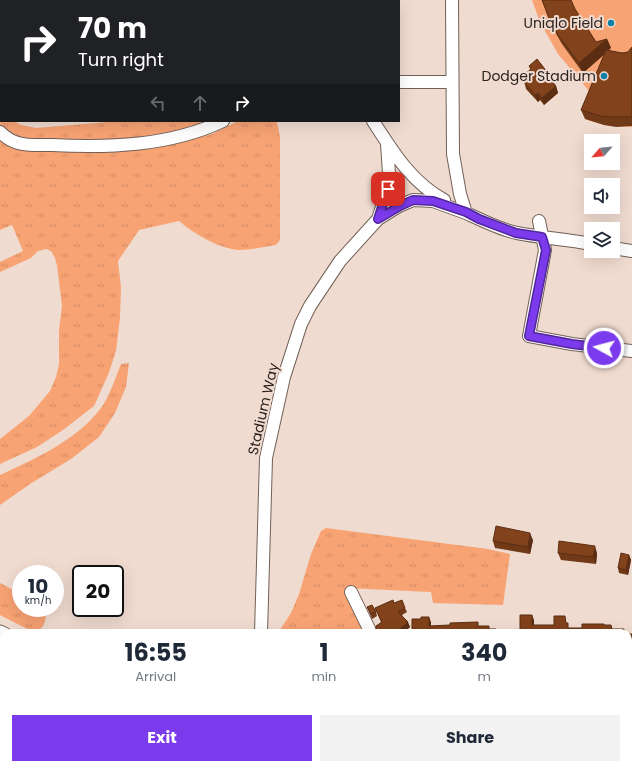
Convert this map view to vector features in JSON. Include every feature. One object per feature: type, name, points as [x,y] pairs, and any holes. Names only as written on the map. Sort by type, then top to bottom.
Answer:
[{"type":"street","points":[[452,0],[453,154],[460,194],[466,212]]},
{"type":"street","points":[[400,82],[452,82]]},
{"type":"street","points":[[0,132],[19,144],[77,146],[128,145],[186,134],[220,122]]},
{"type":"street","points":[[374,122],[405,168],[429,192],[479,219],[516,233],[584,242]]},
{"type":"street","name":"Stadium Way","points":[[378,219],[388,189],[389,173],[387,143]]},
{"type":"street","name":"Stadium Way","points":[[261,629],[266,458],[284,377],[301,324],[310,306],[340,261],[378,219],[413,200],[433,201],[466,212]]},
{"type":"street","points":[[539,221],[546,250],[529,336],[572,344],[632,351]]},
{"type":"street","points":[[620,249],[632,251]]},
{"type":"street","points":[[351,592],[369,629]]},
{"type":"green space","name":"Dodger Stadium","points":[[532,0],[632,0],[632,127],[604,125],[585,119],[594,97],[558,54],[540,22]]},
{"type":"green space","points":[[0,122],[16,122],[21,125],[36,128],[108,122],[210,122],[172,134],[131,141],[74,143],[31,138],[13,140],[0,125]]},
{"type":"green space","points":[[236,122],[276,122],[280,137],[280,240],[276,245],[236,250],[211,242],[179,221],[139,230],[118,261],[121,288],[120,318],[116,351],[108,375],[94,406],[63,430],[37,447],[0,464],[0,439],[29,416],[50,391],[56,377],[59,364],[59,330],[62,306],[57,265],[51,251],[46,249],[38,251],[31,258],[0,272],[0,262],[23,251],[12,225],[0,230],[0,136],[98,151],[169,145],[212,134]]},
{"type":"green space","points":[[129,363],[126,387],[115,413],[99,437],[71,459],[30,484],[0,505],[0,475],[55,448],[80,430],[104,404],[110,393],[121,364]]},
{"type":"green space","points":[[326,528],[488,549],[510,554],[503,605],[433,603],[431,592],[345,588],[363,629],[281,629],[291,613],[299,594],[311,554],[321,531]]},
{"type":"green space","points":[[0,583],[12,589],[12,617],[46,617],[41,629],[27,629],[0,615]]},
{"type":"building","points":[[542,0],[571,0],[596,42],[607,39],[579,63],[558,35],[550,21]]},
{"type":"building","points":[[632,47],[632,117],[601,116],[581,110],[606,50],[622,53],[628,52]]},
{"type":"building","points":[[537,59],[548,73],[546,75],[556,86],[542,98],[538,93],[535,95],[524,82],[526,80],[523,76],[531,69],[529,66]]},
{"type":"building","points":[[496,526],[530,533],[528,547],[493,541]]},
{"type":"building","points":[[559,541],[595,546],[593,557],[558,553]]},
{"type":"building","points":[[621,553],[629,555],[626,570],[618,568]]},
{"type":"building","points":[[393,600],[394,603],[402,600],[405,608],[398,612],[408,622],[400,629],[376,629],[376,626],[382,622],[375,608]]},
{"type":"building","points":[[372,605],[376,612],[371,614],[367,607]]},
{"type":"building","points":[[520,615],[532,615],[532,625],[554,625],[554,616],[565,616],[566,623],[568,623],[568,628],[582,628],[582,624],[604,624],[611,625],[612,629],[520,629]]},
{"type":"building","points":[[421,617],[429,617],[429,626],[450,625],[450,623],[478,622],[478,626],[489,626],[489,629],[412,629],[412,619],[421,619]]},
{"type":"place","name":"Uniqlo Field","points":[[611,23]]},
{"type":"place","name":"Dodger Stadium","points":[[604,76]]},
{"type":"route","points":[[388,189],[378,219],[413,200],[433,201],[466,212],[479,219],[516,233],[542,237],[546,250],[529,336],[604,348]]}]
